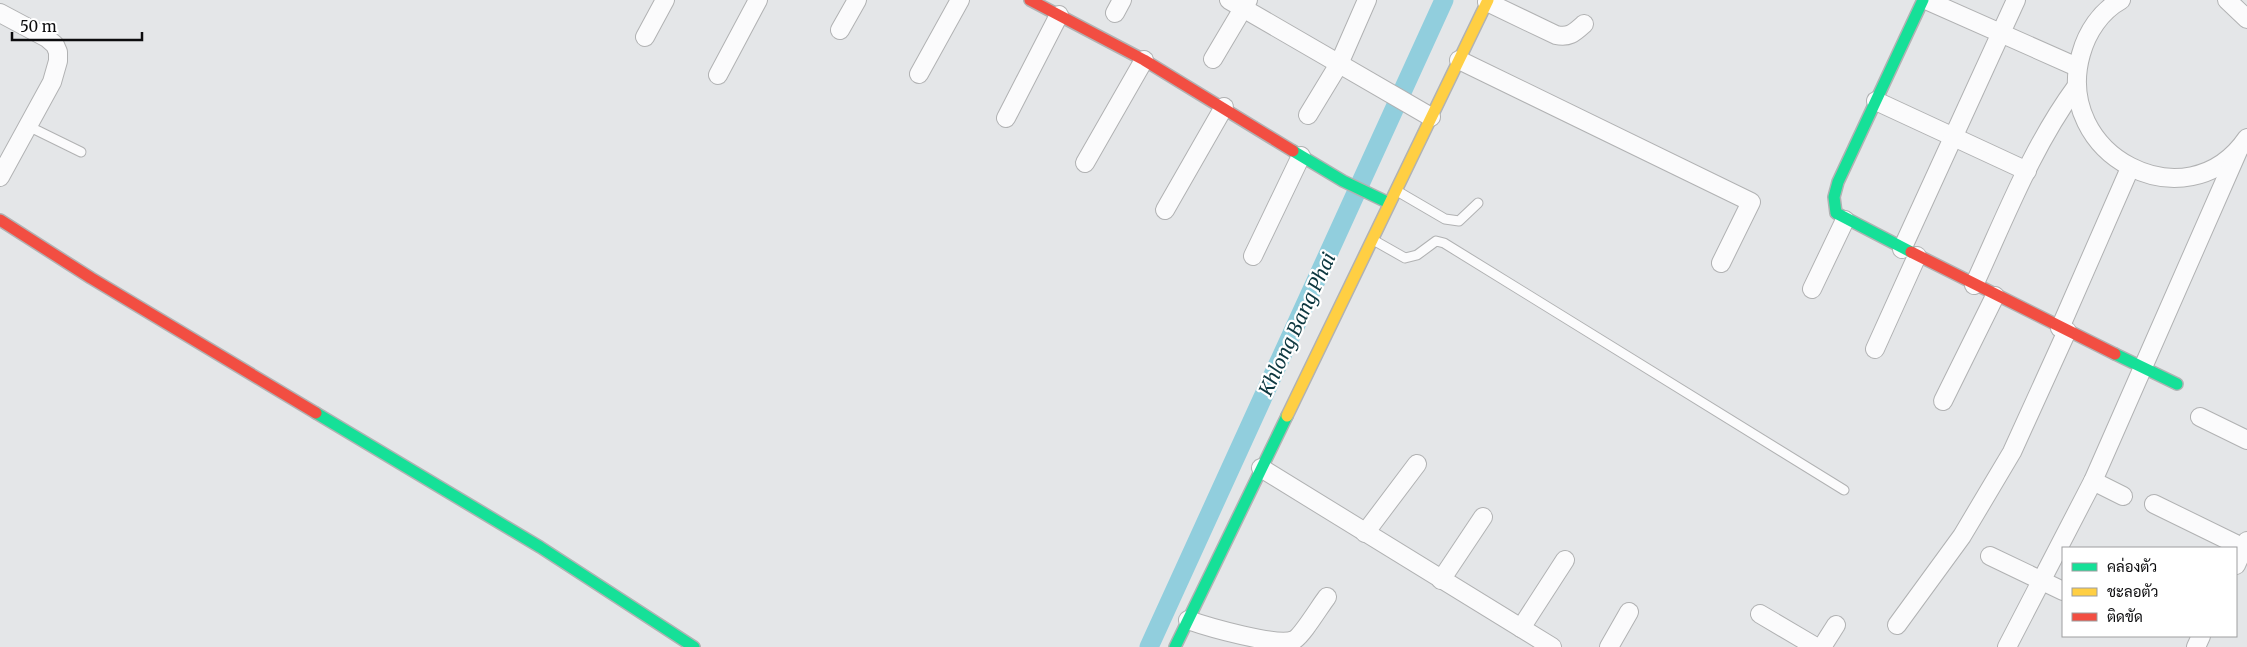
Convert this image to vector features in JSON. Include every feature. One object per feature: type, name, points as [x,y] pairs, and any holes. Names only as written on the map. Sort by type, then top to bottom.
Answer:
[{"type":"street","points":[[645,37],[665,0]]},
{"type":"street","points":[[718,75],[758,0]]},
{"type":"street","points":[[840,30],[857,0]]},
{"type":"street","points":[[919,74],[960,0]]},
{"type":"street","points":[[1030,0],[1144,60],[1224,107],[1301,156],[1349,184],[1389,203]]},
{"type":"street","points":[[1308,115],[1339,64],[1367,0]]},
{"type":"street","points":[[2077,67],[1925,0],[1833,195],[1832,205],[1836,213],[1845,220],[1995,296],[2177,384]]},
{"type":"street","points":[[1875,349],[1953,138],[2016,0]]},
{"type":"street","points":[[2120,0],[2096,22],[2084,43],[2077,67],[2076,87],[2079,107],[2087,126],[2098,143],[2112,157],[2130,168],[2152,175],[2175,178],[2198,174],[2220,165],[2243,145]]},
{"type":"street","points":[[2228,0],[2247,19]]},
{"type":"street","points":[[1176,647],[1371,239],[1488,1],[1556,35],[1564,37],[1572,35],[1584,24]]},
{"type":"street","points":[[1213,59],[1240,3],[1378,88],[1431,117]]},
{"type":"street","points":[[0,14],[47,38],[58,52],[57,71],[0,177]]},
{"type":"street","points":[[1006,118],[1059,15]]},
{"type":"street","points":[[1086,163],[1144,60]]},
{"type":"street","points":[[1459,60],[1751,202],[1721,262]]},
{"type":"street","points":[[1974,285],[2027,171],[2057,113],[2076,87]]},
{"type":"street","points":[[1876,101],[2027,171]]},
{"type":"street","points":[[1165,210],[1224,107]]},
{"type":"street","points":[[2007,647],[2092,481],[2243,145]]},
{"type":"street","points":[[1253,256],[1301,156]]},
{"type":"street","points":[[1897,625],[1962,536],[2012,452],[2130,168]]},
{"type":"street","points":[[0,220],[91,278],[540,547],[694,647]]},
{"type":"street","points":[[1812,289],[1845,220]]},
{"type":"street","points":[[1943,401],[1995,296]]},
{"type":"street","points":[[2200,417],[2247,440]]},
{"type":"street","points":[[1365,533],[1417,464]]},
{"type":"street","points":[[1261,468],[1552,647]]},
{"type":"street","points":[[2092,481],[2123,496]]},
{"type":"street","points":[[2154,504],[2245,545],[2237,563]]},
{"type":"street","points":[[1441,580],[1483,517]]},
{"type":"street","points":[[1990,556],[2040,582],[2062,591]]},
{"type":"street","points":[[1521,628],[1565,560]]},
{"type":"street","points":[[1188,620],[1226,633],[1279,645],[1294,640],[1327,597]]},
{"type":"street","points":[[1609,647],[1630,612]]},
{"type":"street","points":[[1760,614],[1816,647]]},
{"type":"street","points":[[1822,647],[1836,625]]},
{"type":"lane","points":[[28,126],[81,152]]},
{"type":"lane","points":[[1395,190],[1445,219],[1460,221],[1478,203]]},
{"type":"lane","points":[[1371,239],[1405,258],[1417,255],[1436,241],[1444,242],[1844,490]]},
{"type":"waterway","name":"Khlong Bang Phai","points":[[1149,647],[1444,0]]},
{"type":"traffic: fast","points":[[1911,252],[1836,213],[1834,197],[1838,182],[1923,0]]},
{"type":"traffic: fast","points":[[1293,151],[1343,181],[1389,203]]},
{"type":"traffic: fast","points":[[2115,354],[2177,384]]},
{"type":"traffic: fast","points":[[316,413],[540,547],[694,647]]},
{"type":"traffic: fast","points":[[1175,647],[1287,416]]},
{"type":"traffic: slow","points":[[1287,416],[1488,0]]},
{"type":"traffic: jam","points":[[1030,0],[1144,60],[1293,151]]},
{"type":"traffic: jam","points":[[0,220],[91,278],[316,413]]},
{"type":"traffic: jam","points":[[1911,252],[2115,354]]}]
